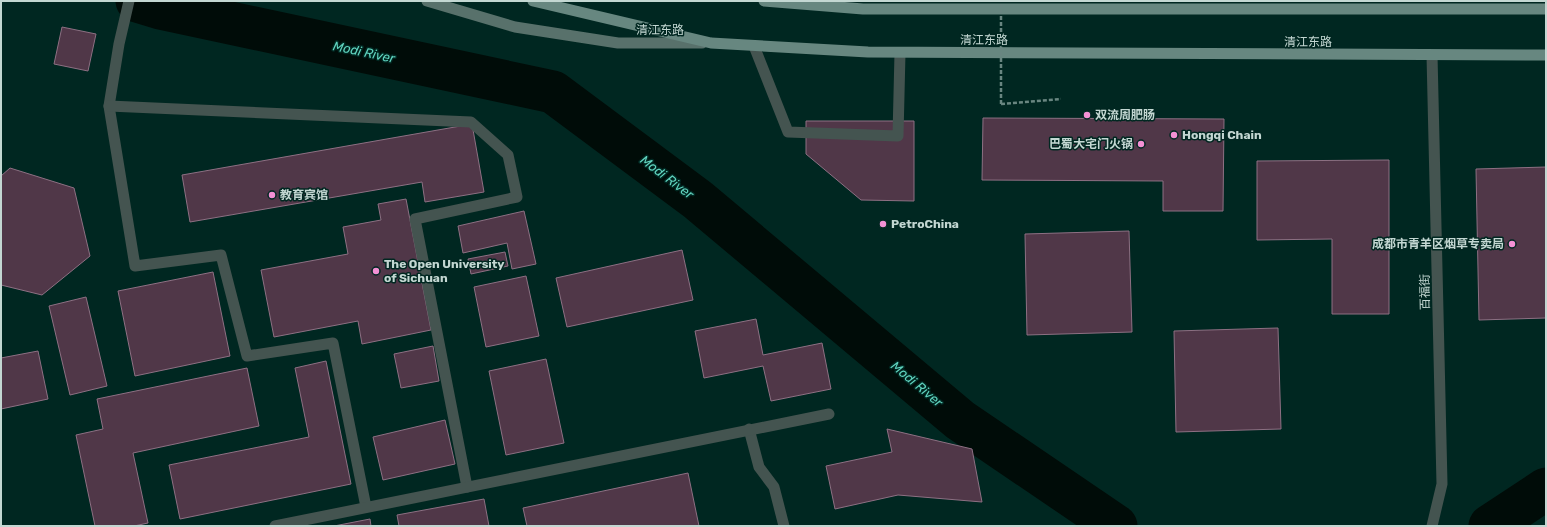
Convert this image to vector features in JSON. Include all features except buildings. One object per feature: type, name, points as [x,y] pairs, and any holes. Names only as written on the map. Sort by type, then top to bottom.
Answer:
[{"type":"main road","name":"清江东路","points":[[427,1],[515,27],[618,43],[711,43],[900,53],[1546,55]]},
{"type":"main road","points":[[764,1],[863,9],[1546,9]]},
{"type":"main road","points":[[535,2],[711,43]]},
{"type":"street","points":[[130,1],[119,44],[109,106],[135,266],[221,255],[247,356],[333,343],[366,508]]},
{"type":"street","points":[[754,46],[788,132],[898,136],[900,53]]},
{"type":"street","name":"百福街","points":[[1432,55],[1442,484],[1432,526]]},
{"type":"street","points":[[109,106],[471,122],[508,155],[517,197],[415,219],[467,487]]},
{"type":"street","points":[[275,526],[829,414]]},
{"type":"street","points":[[749,429],[759,467],[774,486],[784,526]]},
{"type":"path","points":[[1001,1],[1001,104],[1060,99]]},
{"type":"waterway","name":"Modi River","points":[[137,1],[160,8],[553,92],[698,200],[960,420],[1116,526]]},
{"type":"waterway","name":"Modi River","points":[[1490,526],[1546,489]]},
{"type":"place","name":"双流周肥肠","points":[[1087,115]]},
{"type":"place","name":"Hongqi Chain","points":[[1174,135]]},
{"type":"place","name":"巴蜀大宅门火锅","points":[[1141,144]]},
{"type":"place","name":"教育宾馆","points":[[272,195]]},
{"type":"place","name":"PetroChina","points":[[883,224]]},
{"type":"place","name":"成都市青羊区烟草专卖局","points":[[1512,244]]},
{"type":"place","name":"The Open University of Sichuan","points":[[376,271]]}]
